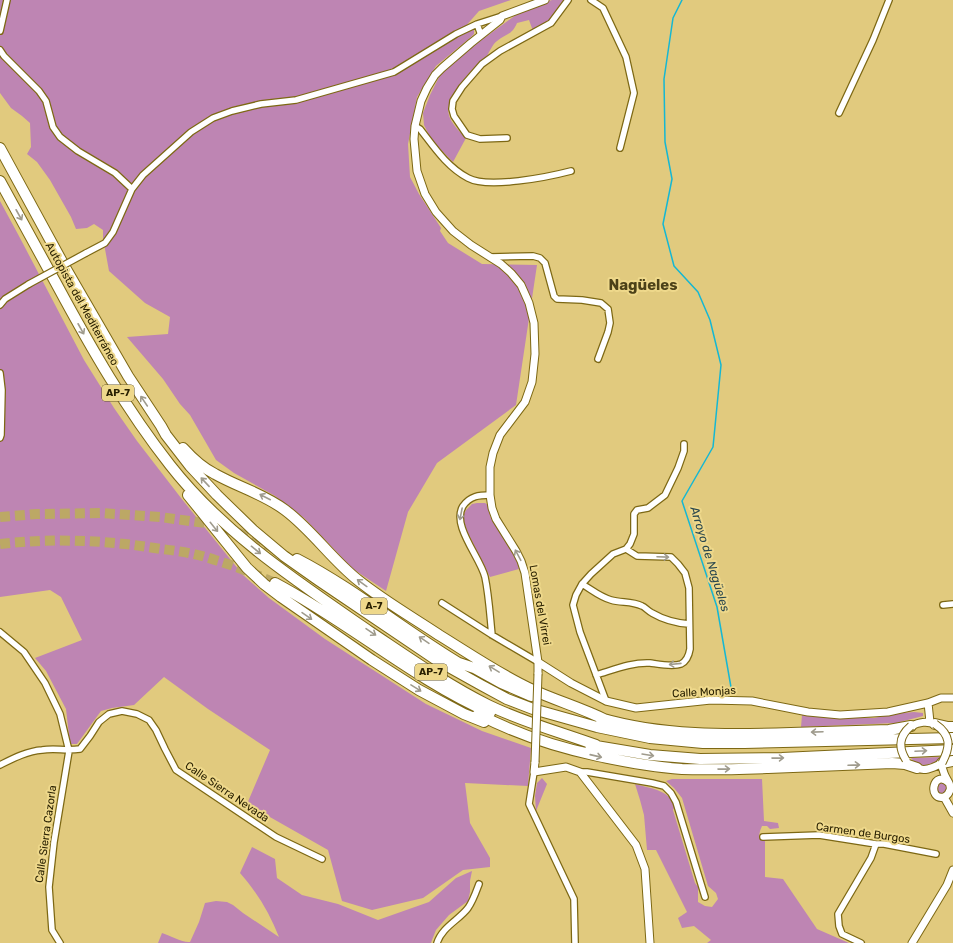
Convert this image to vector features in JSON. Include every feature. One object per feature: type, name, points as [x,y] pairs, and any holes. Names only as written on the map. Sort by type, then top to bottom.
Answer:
[{"type":"highway","name":"Autopista del Mediterráneo","points":[[0,148],[108,344],[166,435],[190,466],[217,495],[253,530],[318,580],[438,661],[481,686],[508,699],[533,709],[551,714]]},
{"type":"highway","name":"Autopista del Mediterráneo","points":[[0,181],[94,352],[136,420],[150,440],[194,494],[233,531],[310,591],[451,684],[488,704],[551,730],[596,745]]},
{"type":"highway","points":[[161,426],[170,433],[200,464],[214,474],[264,496],[286,511],[349,573],[396,607],[507,677],[533,690],[563,703],[593,713],[606,720]]},
{"type":"highway","points":[[150,440],[155,454],[247,568],[264,584],[330,631],[419,690],[464,714],[513,734],[577,751],[660,767],[684,769],[732,769],[892,763],[905,764],[917,768]]},
{"type":"highway","name":"A-7","points":[[286,555],[309,565],[330,578],[479,676],[533,703],[551,714]]},
{"type":"highway","points":[[275,583],[306,600],[422,676],[461,699],[511,722],[570,743],[596,745],[650,755],[700,759],[782,758],[953,750]]},
{"type":"highway","points":[[456,662],[474,668],[501,683],[532,697],[561,707],[606,720],[672,732],[728,735],[889,730],[911,726]]},
{"type":"highway","points":[[422,676],[433,688],[465,707],[525,736]]},
{"type":"highway","points":[[551,714],[597,728],[650,738],[703,744],[953,738]]},
{"type":"highway","points":[[932,723],[953,727]]},
{"type":"highway","points":[[942,763],[953,761]]},
{"type":"street","points":[[0,31],[7,0]]},
{"type":"street","points":[[0,305],[5,299],[29,284],[105,243],[113,232],[132,189],[143,175],[191,132],[214,118],[232,111],[261,104],[296,100],[394,72],[456,34],[477,24],[545,0]]},
{"type":"street","points":[[507,138],[480,139],[467,135],[454,116],[452,109],[453,101],[462,87],[482,64],[500,51],[551,23],[568,0]]},
{"type":"street","points":[[591,0],[603,8],[626,58],[634,93],[620,148]]},
{"type":"street","points":[[839,113],[873,40],[889,0]]},
{"type":"street","name":"Lomas del Virrei","points":[[502,16],[500,20],[435,75],[421,101],[415,126],[414,139],[416,171],[425,194],[436,212],[453,231],[471,245],[501,264],[511,273],[521,285],[529,303],[534,323],[535,354],[532,382],[525,402],[500,435],[493,453],[490,467],[490,495],[492,508],[496,518],[516,551],[525,573],[538,662],[534,772]]},
{"type":"street","points":[[477,24],[481,35]]},
{"type":"street","points":[[0,50],[46,101],[53,127],[60,137],[78,151],[115,173],[132,189]]},
{"type":"street","points":[[415,126],[420,129],[438,154],[453,168],[470,179],[488,183],[526,180],[571,171]]},
{"type":"street","points":[[490,257],[533,256],[540,258],[545,263],[554,296],[557,299],[582,300],[601,303],[608,309],[610,323],[598,359]]},
{"type":"street","points":[[0,373],[2,402],[0,438]]},
{"type":"street","points":[[606,701],[580,632],[574,605],[576,595],[582,584],[591,574],[613,554],[626,549],[630,544],[634,534],[634,514],[636,510],[648,508],[665,495],[678,468],[684,451],[684,444]]},
{"type":"street","points":[[490,495],[478,496],[467,500],[460,514],[460,525],[485,576],[492,635]]},
{"type":"street","points":[[596,675],[641,662],[672,665],[681,664],[688,657],[690,649],[689,588],[685,573],[670,557],[637,556],[626,549]]},
{"type":"street","points":[[582,584],[599,595],[613,601],[634,603],[642,606],[669,622],[689,624]]},
{"type":"street","points":[[442,603],[538,662]]},
{"type":"street","points":[[943,604],[953,604]]},
{"type":"street","points":[[0,632],[24,652],[45,683],[60,714],[69,751],[57,749],[40,750],[15,757],[0,765]]},
{"type":"street","name":"Calle Monjas","points":[[538,662],[571,683],[606,701],[636,708],[711,700],[752,701],[808,712],[840,715],[888,712],[928,703],[941,698],[953,698]]},
{"type":"street","points":[[928,703],[932,723]]},
{"type":"street","name":"Calle Sierra Nevada","points":[[69,751],[80,749],[99,722],[109,714],[122,711],[137,714],[149,720],[156,730],[176,770],[276,837],[322,859]]},
{"type":"street","points":[[920,722],[932,723],[945,732],[949,745],[948,753],[942,763],[930,769],[923,770],[917,768],[902,755],[901,742],[906,730],[911,726],[920,722]]},
{"type":"street","name":"Calle Sierra Cazorla","points":[[60,943],[52,930],[48,887],[69,751]]},
{"type":"street","points":[[942,763],[944,773],[951,785],[950,791],[948,794],[940,797],[934,792],[934,784],[937,781],[943,780],[951,785]]},
{"type":"street","points":[[575,943],[574,899],[529,804],[534,772],[566,767],[580,772],[664,786],[671,793],[676,802],[705,897]]},
{"type":"street","points":[[930,769],[937,781]]},
{"type":"street","points":[[580,772],[636,845],[645,869],[650,943]]},
{"type":"street","points":[[944,796],[953,813]]},
{"type":"street","name":"Carmen de Burgos","points":[[763,837],[819,835],[884,844],[936,854]]},
{"type":"street","points":[[861,943],[842,934],[839,926],[838,914],[871,858],[876,844]]},
{"type":"street","points":[[912,943],[946,885],[953,870]]},
{"type":"street","points":[[437,943],[443,932],[468,908],[479,884]]},
{"type":"shaded area","points":[[0,0],[511,0],[479,11],[458,35],[471,29],[474,30],[474,34],[470,38],[436,66],[417,97],[408,144],[410,177],[441,228],[440,231],[448,243],[482,264],[537,265],[516,405],[437,463],[408,512],[386,591],[353,569],[304,518],[275,496],[234,473],[216,460],[190,415],[180,404],[163,379],[127,337],[168,334],[170,317],[145,303],[109,271],[103,230],[94,224],[87,228],[76,229],[71,217],[50,180],[37,162],[27,154],[31,147],[30,123],[11,108],[0,93]]},
{"type":"shaded area","points":[[552,0],[565,0],[550,22],[533,31],[529,20],[517,23],[511,32],[492,46],[487,56],[467,75],[453,96],[448,109],[449,115],[455,126],[466,138],[453,162],[432,141],[424,125],[423,113],[440,75],[451,64],[480,41],[524,9]]},
{"type":"shaded area","points":[[0,201],[84,360],[114,408],[137,441],[181,498],[243,575],[269,598],[325,639],[426,704],[482,731],[531,748],[528,786],[465,783],[470,823],[490,858],[490,867],[463,870],[423,898],[372,910],[342,901],[328,850],[247,804],[270,750],[208,709],[164,677],[134,705],[101,711],[77,744],[70,744],[66,709],[46,671],[35,658],[82,640],[61,597],[50,590],[0,597]]},
{"type":"shaded area","points":[[485,503],[489,506],[490,516],[516,557],[519,569],[490,577],[465,527],[463,516],[472,504]]},
{"type":"shaded area","points":[[914,712],[923,713],[923,716],[896,723],[801,727],[802,715],[842,718],[874,718]]},
{"type":"shaded area","points":[[941,757],[926,765],[918,764],[911,758]]},
{"type":"shaded area","points":[[542,778],[547,784],[536,811],[535,796],[537,783]]},
{"type":"shaded area","points":[[672,779],[762,779],[764,821],[778,823],[779,828],[770,829],[767,826],[762,826],[760,831],[759,836],[765,840],[765,877],[783,879],[817,929],[849,943],[707,943],[711,940],[694,926],[682,928],[678,918],[687,912],[656,850],[647,850],[644,815],[635,784],[658,790],[668,796],[672,801],[675,806],[673,810],[695,883],[698,887],[698,902],[705,906],[712,907],[718,899],[716,893],[708,886],[682,798],[666,781]]},
{"type":"shaded area","points":[[940,782],[947,784],[947,792],[942,794],[938,793],[936,787]]},
{"type":"shaded area","points":[[252,847],[275,859],[277,878],[302,895],[338,904],[378,920],[429,902],[456,878],[472,871],[468,901],[449,915],[436,930],[431,943],[158,943],[162,933],[190,942],[199,922],[205,903],[216,901],[227,902],[233,905],[279,937],[272,920],[252,888],[240,873]]},
{"type":"waterway","name":"Arroyo de Nagüeles","points":[[682,0],[673,18],[664,79],[665,142],[672,179],[663,224],[674,266],[698,292],[710,320],[721,365],[713,447],[682,501],[717,607],[732,693]]},
{"type":"tunnel","points":[[0,517],[37,514],[101,513],[160,517],[205,523],[239,533],[272,547]]},
{"type":"tunnel","points":[[0,544],[40,541],[80,541],[121,544],[175,551],[223,562],[275,583]]},
{"type":"district","name":"Nagüeles","points":[[643,285]]}]
